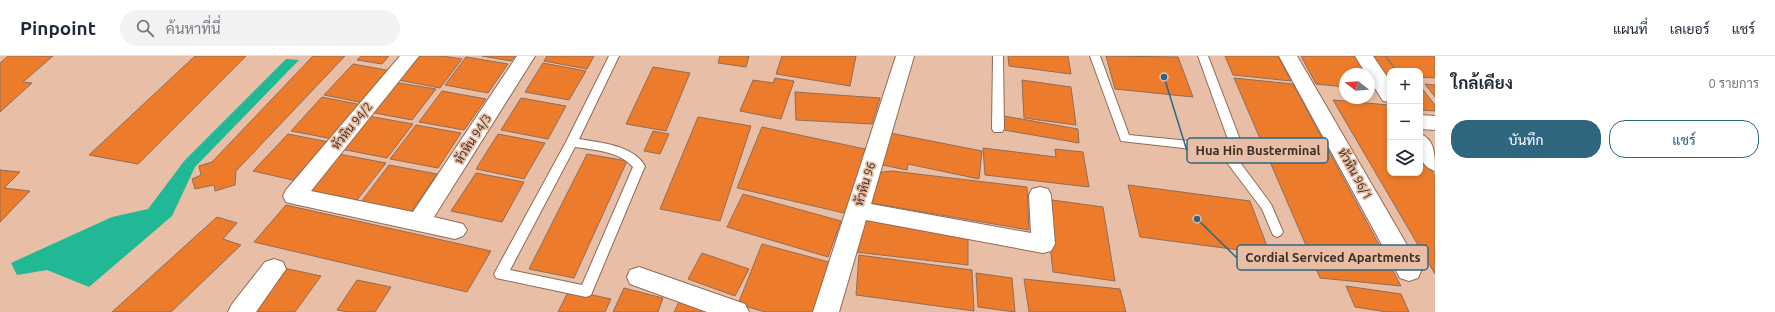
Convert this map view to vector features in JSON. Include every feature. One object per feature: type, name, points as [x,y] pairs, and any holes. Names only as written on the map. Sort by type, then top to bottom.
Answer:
[{"type":"street","name":"หัวหิน 94/2","points":[[410,56],[294,196],[419,222]]},
{"type":"street","name":"หัวหิน 94/3","points":[[419,222],[526,56]]},
{"type":"street","name":"หัวหิน 96","points":[[831,311],[857,210],[905,56]]},
{"type":"street","name":"หัวหิน 96/1","points":[[1288,56],[1409,271]]},
{"type":"street","points":[[1364,56],[1387,91]]},
{"type":"street","points":[[1423,122],[1435,123]]},
{"type":"street","points":[[1423,145],[1435,163]]},
{"type":"street","points":[[857,210],[1043,244],[1040,195]]},
{"type":"street","points":[[419,222],[455,230]]},
{"type":"street","points":[[241,312],[274,269]]},
{"type":"street","points":[[639,277],[736,312]]},
{"type":"lane","points":[[572,142],[621,152],[636,161],[639,166],[586,291],[501,274],[572,142],[614,56]]},
{"type":"lane","points":[[998,56],[998,129]]},
{"type":"lane","points":[[1095,56],[1125,138],[1238,150],[1203,56]]},
{"type":"lane","points":[[1223,149],[1267,207],[1278,232]]},
{"type":"water","points":[[286,59],[299,60],[195,167],[172,216],[89,287],[47,270],[17,275],[11,263],[112,217],[148,209],[185,160]]},
{"type":"building","points":[[8,56],[53,56],[23,82],[32,83],[0,112],[0,63]]},
{"type":"building","points":[[195,56],[246,56],[138,164],[89,155]]},
{"type":"building","points":[[313,56],[345,56],[236,171],[235,185],[215,191],[214,185],[195,189],[192,179],[201,175],[199,166],[212,162]]},
{"type":"building","points":[[361,56],[389,56],[382,64],[357,60]]},
{"type":"building","points":[[417,56],[442,56],[462,59],[440,88],[398,80]]},
{"type":"building","points":[[482,56],[515,56],[511,61]]},
{"type":"building","points":[[547,56],[594,56],[587,69],[544,61]]},
{"type":"building","points":[[720,56],[749,56],[746,67],[718,63]]},
{"type":"building","points":[[782,56],[856,56],[850,86],[776,74]]},
{"type":"building","points":[[1008,56],[1068,56],[1071,74],[1009,66]]},
{"type":"building","points":[[1106,56],[1178,57],[1193,97],[1115,89]]},
{"type":"building","points":[[1225,56],[1278,56],[1291,81],[1233,75]]},
{"type":"building","points":[[1301,56],[1360,56],[1368,68],[1339,68],[1339,86],[1316,84]]},
{"type":"building","points":[[1370,56],[1385,56],[1394,68],[1387,68],[1387,80]]},
{"type":"building","points":[[1386,56],[1435,56],[1435,78],[1423,77],[1423,68],[1395,68]]},
{"type":"building","points":[[466,57],[508,64],[488,93],[445,85]]},
{"type":"building","points":[[543,63],[586,71],[569,100],[525,92]]},
{"type":"building","points":[[353,64],[392,71],[364,103],[324,95]]},
{"type":"building","points":[[653,67],[690,73],[666,131],[626,124]]},
{"type":"building","points":[[775,78],[794,81],[781,119],[740,111],[753,80],[773,83]]},
{"type":"building","points":[[1234,78],[1293,84],[1401,286],[1320,278]]},
{"type":"building","points":[[1375,79],[1382,90],[1375,89]]},
{"type":"building","points":[[1022,80],[1071,87],[1076,125],[1024,118]]},
{"type":"building","points":[[393,82],[436,89],[412,120],[369,112]]},
{"type":"building","points":[[1425,84],[1435,85],[1435,97]]},
{"type":"building","points":[[1423,90],[1435,105],[1435,111],[1423,110]]},
{"type":"building","points":[[442,91],[486,99],[464,130],[419,122]]},
{"type":"building","points":[[795,92],[880,98],[872,124],[796,120]]},
{"type":"building","points":[[322,97],[362,105],[333,139],[291,131]]},
{"type":"building","points":[[521,98],[566,106],[548,139],[501,130]]},
{"type":"building","points":[[1333,100],[1339,101],[1339,104],[1387,105],[1387,176],[1423,176],[1423,158],[1435,176],[1435,274]]},
{"type":"building","points":[[368,116],[413,124],[387,158],[341,149]]},
{"type":"building","points":[[1004,116],[1078,129],[1079,143],[1004,130]]},
{"type":"building","points":[[698,117],[751,126],[720,221],[660,209]]},
{"type":"building","points":[[416,125],[461,133],[438,168],[390,159]]},
{"type":"building","points":[[762,127],[865,149],[848,214],[737,188]]},
{"type":"building","points":[[653,131],[669,134],[660,154],[644,151]]},
{"type":"building","points":[[885,132],[982,151],[979,179],[908,164],[907,170],[877,164]]},
{"type":"building","points":[[288,134],[329,142],[297,181],[253,171]]},
{"type":"building","points":[[498,134],[545,143],[524,179],[476,169]]},
{"type":"building","points":[[983,148],[1056,157],[1055,149],[1083,152],[1089,187],[985,175]]},
{"type":"building","points":[[339,154],[386,163],[357,200],[309,191]]},
{"type":"building","points":[[587,154],[627,161],[574,278],[529,269]]},
{"type":"building","points":[[389,165],[437,174],[411,212],[361,202]]},
{"type":"building","points":[[0,170],[20,172],[4,188],[30,191],[0,222]]},
{"type":"building","points":[[892,171],[1027,187],[1029,230],[865,202],[872,173]]},
{"type":"building","points":[[476,173],[524,182],[502,222],[451,211]]},
{"type":"building","points":[[1128,185],[1250,201],[1270,254],[1140,237]]},
{"type":"building","points":[[743,194],[841,221],[828,257],[727,227]]},
{"type":"building","points":[[1045,199],[1103,207],[1115,281],[1053,272]]},
{"type":"building","points":[[286,205],[491,251],[467,292],[254,242]]},
{"type":"building","points":[[217,217],[237,223],[223,239],[241,245],[171,312],[112,312]]},
{"type":"building","points":[[865,219],[968,235],[968,265],[855,252]]},
{"type":"building","points":[[762,244],[829,262],[813,312],[765,312],[738,304]]},
{"type":"building","points":[[702,253],[749,269],[735,296],[688,279]]},
{"type":"building","points":[[859,255],[972,270],[974,311],[856,295]]},
{"type":"building","points":[[279,267],[321,276],[295,312],[245,312]]},
{"type":"building","points":[[976,273],[1012,278],[1015,312],[978,307]]},
{"type":"building","points":[[1024,279],[1120,289],[1126,312],[1029,312]]},
{"type":"building","points":[[357,280],[391,287],[375,312],[348,312],[337,310]]},
{"type":"building","points":[[1346,286],[1401,294],[1409,312],[1387,312],[1355,307]]},
{"type":"building","points":[[624,288],[663,298],[658,312],[613,312]]},
{"type":"building","points":[[569,290],[611,299],[605,312],[558,312]]},
{"type":"building","points":[[679,302],[703,309],[702,312],[674,312]]},
{"type":"place","name":"Hua Hin Busterminal","points":[[1164,77]]},
{"type":"place","name":"Cordial Serviced Apartments","points":[[1197,219]]}]
